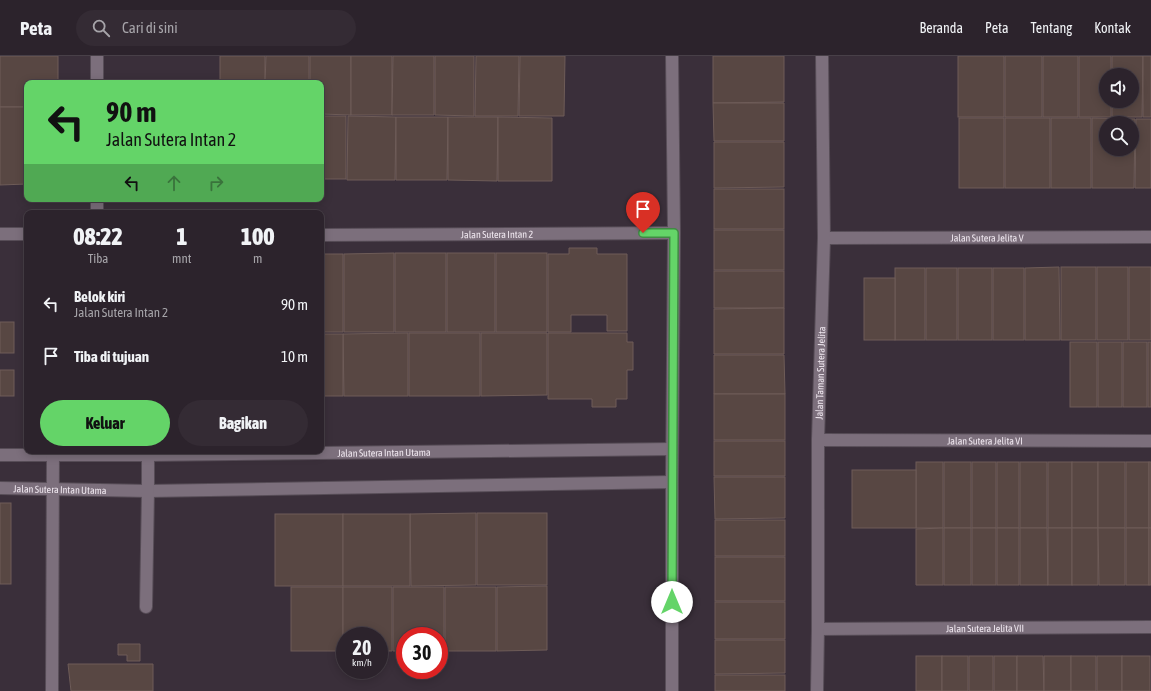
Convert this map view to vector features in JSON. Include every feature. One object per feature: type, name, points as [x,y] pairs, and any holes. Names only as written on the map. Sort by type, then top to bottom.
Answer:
[{"type":"street","points":[[97,56],[97,80]]},
{"type":"street","points":[[672,56],[674,233],[672,691]]},
{"type":"street","name":"Jalan Taman Sutera Jelita","points":[[817,691],[818,440],[824,238],[822,56]]},
{"type":"street","name":"Jalan Sutera Intan 2","points":[[324,234],[674,233]]},
{"type":"street","points":[[0,234],[24,234]]},
{"type":"street","name":"Jalan Sutera Jelita V","points":[[824,238],[1151,237]]},
{"type":"street","name":"Jalan Sutera Jelita VI","points":[[818,440],[1151,441]]},
{"type":"street","name":"Jalan Sutera Intan Utama","points":[[324,451],[672,448]]},
{"type":"street","name":"Jalan Sutera Intan Utama","points":[[0,455],[26,454]]},
{"type":"street","points":[[52,691],[53,454]]},
{"type":"street","points":[[146,607],[148,454]]},
{"type":"street","name":"Jalan Sutera Intan Utama","points":[[0,488],[148,491],[672,482]]},
{"type":"street","name":"Jalan Sutera Jelita VII","points":[[818,629],[1151,627]]},
{"type":"building","points":[[0,56],[58,56],[58,80],[24,80],[24,107],[0,107]]},
{"type":"building","points":[[220,56],[265,56],[265,80],[220,80]]},
{"type":"building","points":[[266,56],[309,56],[309,80],[265,80]]},
{"type":"building","points":[[310,56],[351,56],[351,115],[324,114],[324,80],[310,80]]},
{"type":"building","points":[[351,56],[392,56],[392,115],[351,115]]},
{"type":"building","points":[[393,56],[434,56],[434,115],[392,115]]},
{"type":"building","points":[[435,56],[474,56],[474,116],[435,115]]},
{"type":"building","points":[[476,56],[519,56],[518,116],[475,116]]},
{"type":"building","points":[[520,56],[565,56],[564,116],[519,116]]},
{"type":"building","points":[[713,56],[784,56],[784,102],[713,103]]},
{"type":"building","points":[[958,56],[1004,56],[1004,117],[958,117]]},
{"type":"building","points":[[1005,56],[1042,56],[1042,117],[1005,117]]},
{"type":"building","points":[[1043,56],[1078,56],[1078,117],[1043,117]]},
{"type":"building","points":[[1079,56],[1111,56],[1111,68],[1099,68],[1099,108],[1111,108],[1111,116],[1079,117]]},
{"type":"building","points":[[1112,56],[1143,56],[1142,117],[1112,116],[1112,108],[1139,108],[1139,68],[1112,68]]},
{"type":"building","points":[[1143,56],[1151,56],[1151,117],[1143,117]]},
{"type":"building","points":[[713,103],[784,103],[784,141],[714,141]]},
{"type":"building","points":[[0,107],[24,107],[24,184],[0,185]]},
{"type":"building","points":[[324,116],[346,116],[346,179],[324,179]]},
{"type":"building","points":[[348,116],[396,117],[395,180],[347,180]]},
{"type":"building","points":[[396,117],[448,117],[447,180],[396,180]]},
{"type":"building","points":[[448,117],[498,117],[497,181],[448,180]]},
{"type":"building","points":[[498,117],[552,118],[552,181],[498,181]]},
{"type":"building","points":[[959,118],[1004,118],[1004,188],[959,188]]},
{"type":"building","points":[[1005,118],[1050,118],[1050,188],[1005,188]]},
{"type":"building","points":[[1051,118],[1091,118],[1091,188],[1051,188]]},
{"type":"building","points":[[1092,118],[1099,118],[1099,156],[1134,156],[1134,188],[1092,188]]},
{"type":"building","points":[[1139,119],[1151,119],[1151,188],[1135,188],[1135,156],[1139,156]]},
{"type":"building","points":[[714,142],[784,142],[784,187],[714,188]]},
{"type":"building","points":[[714,189],[784,189],[784,229],[714,229]]},
{"type":"building","points":[[714,230],[784,230],[784,270],[714,270]]},
{"type":"building","points":[[569,248],[597,248],[597,254],[627,254],[627,331],[607,331],[607,315],[571,315],[571,332],[548,332],[548,254],[569,254]]},
{"type":"building","points":[[394,253],[394,332],[344,332],[344,254]]},
{"type":"building","points":[[395,253],[446,253],[446,332],[395,332]]},
{"type":"building","points":[[447,253],[495,253],[495,332],[447,332]]},
{"type":"building","points":[[496,253],[547,253],[547,332],[496,332]]},
{"type":"building","points":[[324,254],[343,254],[343,332],[324,332]]},
{"type":"building","points":[[1059,267],[1060,340],[1025,340],[1025,268]]},
{"type":"building","points":[[1061,267],[1096,267],[1096,340],[1061,340]]},
{"type":"building","points":[[1097,267],[1128,267],[1128,340],[1097,340]]},
{"type":"building","points":[[1129,267],[1151,267],[1151,340],[1129,340]]},
{"type":"building","points":[[895,268],[925,268],[925,340],[895,340]]},
{"type":"building","points":[[926,268],[957,268],[957,340],[926,340]]},
{"type":"building","points":[[958,268],[992,268],[992,340],[958,340]]},
{"type":"building","points":[[993,268],[1024,268],[1024,340],[993,340]]},
{"type":"building","points":[[714,271],[784,271],[784,308],[714,308]]},
{"type":"building","points":[[864,278],[895,278],[895,340],[864,340]]},
{"type":"building","points":[[784,308],[784,354],[714,354],[714,309]]},
{"type":"building","points":[[0,322],[14,322],[14,353],[0,353]]},
{"type":"building","points":[[408,333],[408,396],[344,396],[343,334]]},
{"type":"building","points":[[409,333],[480,333],[480,396],[409,396]]},
{"type":"building","points":[[481,333],[547,333],[547,395],[481,396]]},
{"type":"building","points":[[548,333],[627,333],[627,342],[633,342],[633,370],[627,370],[627,399],[616,399],[616,407],[592,407],[592,399],[548,399]]},
{"type":"building","points":[[324,334],[343,334],[343,396],[324,396]]},
{"type":"building","points":[[1070,342],[1097,342],[1097,407],[1070,407]]},
{"type":"building","points":[[1098,342],[1122,342],[1122,407],[1098,407]]},
{"type":"building","points":[[1123,342],[1147,342],[1147,407],[1123,407]]},
{"type":"building","points":[[1148,342],[1151,342],[1151,407],[1148,407]]},
{"type":"building","points":[[714,355],[784,355],[785,394],[714,394]]},
{"type":"building","points":[[0,370],[14,370],[14,396],[0,396]]},
{"type":"building","points":[[714,394],[785,394],[785,440],[714,440]]},
{"type":"building","points":[[714,441],[785,441],[785,476],[714,476]]},
{"type":"building","points":[[916,462],[943,462],[943,528],[916,528]]},
{"type":"building","points":[[944,462],[971,462],[971,528],[944,528]]},
{"type":"building","points":[[972,462],[996,462],[996,528],[972,528]]},
{"type":"building","points":[[997,462],[1019,462],[1019,528],[997,528]]},
{"type":"building","points":[[1020,462],[1047,462],[1047,528],[1020,528]]},
{"type":"building","points":[[1048,462],[1072,462],[1072,528],[1048,528]]},
{"type":"building","points":[[1072,462],[1098,462],[1098,528],[1072,528]]},
{"type":"building","points":[[1098,462],[1125,462],[1125,528],[1098,528]]},
{"type":"building","points":[[1126,462],[1149,462],[1149,528],[1126,528]]},
{"type":"building","points":[[1149,462],[1151,462],[1151,528],[1149,528]]},
{"type":"building","points":[[852,470],[916,470],[916,528],[852,528]]},
{"type":"building","points":[[714,477],[785,477],[785,518],[715,519]]},
{"type":"building","points":[[0,503],[11,503],[11,584],[0,584]]},
{"type":"building","points":[[476,513],[476,585],[411,586],[410,514]]},
{"type":"building","points":[[477,513],[547,513],[547,585],[477,585]]},
{"type":"building","points":[[275,514],[343,514],[343,586],[275,586]]},
{"type":"building","points":[[343,514],[410,514],[410,586],[343,586]]},
{"type":"building","points":[[715,520],[785,520],[785,556],[715,556]]},
{"type":"building","points":[[943,528],[943,585],[916,585],[916,529]]},
{"type":"building","points":[[944,528],[971,528],[971,585],[944,585]]},
{"type":"building","points":[[972,528],[996,528],[996,585],[972,585]]},
{"type":"building","points":[[997,528],[1019,528],[1019,585],[997,585]]},
{"type":"building","points":[[1020,528],[1047,528],[1048,585],[1020,585]]},
{"type":"building","points":[[1048,528],[1072,528],[1072,585],[1048,585]]},
{"type":"building","points":[[1072,528],[1098,528],[1098,585],[1072,585]]},
{"type":"building","points":[[1098,528],[1125,528],[1125,585],[1099,585]]},
{"type":"building","points":[[1126,528],[1149,528],[1149,585],[1126,585]]},
{"type":"building","points":[[1149,528],[1151,528],[1151,585],[1149,585]]},
{"type":"building","points":[[715,557],[785,557],[785,601],[715,601]]},
{"type":"building","points":[[547,586],[547,650],[497,651],[497,587]]},
{"type":"building","points":[[291,587],[343,587],[343,627],[336,627],[336,651],[291,651]]},
{"type":"building","points":[[343,587],[392,587],[392,651],[388,651],[388,627],[343,627]]},
{"type":"building","points":[[393,587],[444,587],[444,627],[396,627],[396,651],[393,651]]},
{"type":"building","points":[[445,587],[496,587],[496,651],[448,651],[448,627],[445,627]]},
{"type":"building","points":[[715,602],[785,602],[785,639],[715,639]]},
{"type":"building","points":[[715,640],[785,640],[785,673],[715,674]]},
{"type":"building","points":[[118,644],[140,644],[140,661],[127,661],[127,655],[118,655]]},
{"type":"building","points":[[916,656],[942,656],[942,691],[916,691]]},
{"type":"building","points":[[942,656],[968,656],[968,691],[942,691]]},
{"type":"building","points":[[969,656],[993,656],[993,691],[969,691]]},
{"type":"building","points":[[994,656],[1017,656],[1017,691],[994,691]]},
{"type":"building","points":[[1017,656],[1043,656],[1044,691],[1017,691]]},
{"type":"building","points":[[1044,656],[1071,656],[1071,691],[1044,691]]},
{"type":"building","points":[[1071,656],[1096,656],[1096,691],[1071,691]]},
{"type":"building","points":[[1097,656],[1122,656],[1122,691],[1097,691]]},
{"type":"building","points":[[1122,656],[1150,656],[1150,691],[1122,691]]},
{"type":"building","points":[[68,664],[153,664],[153,691],[71,691]]},
{"type":"building","points":[[715,675],[785,675],[785,691],[715,691]]},
{"type":"route","points":[[643,233],[674,233],[672,602]]}]
